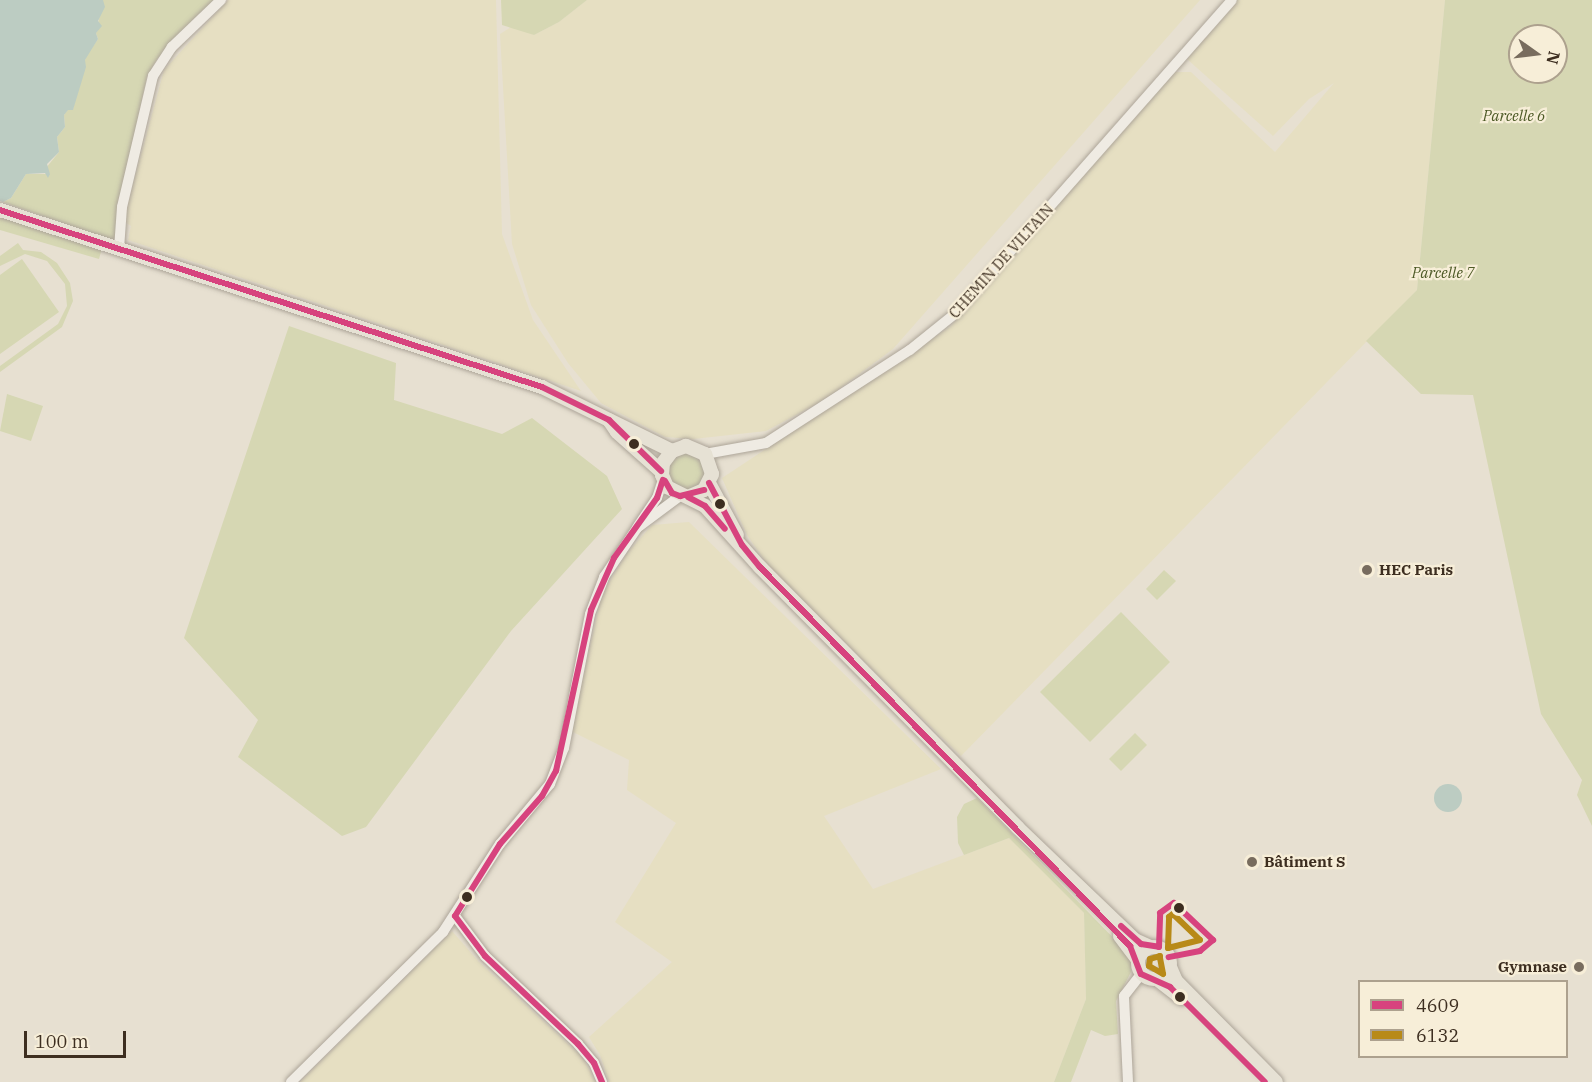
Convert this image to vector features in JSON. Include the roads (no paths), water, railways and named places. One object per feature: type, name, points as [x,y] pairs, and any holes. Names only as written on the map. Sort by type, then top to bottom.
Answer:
[{"type":"main road","points":[[0,210],[542,387],[672,451],[686,446],[711,458],[709,483],[704,490],[684,496]]},
{"type":"main road","points":[[609,420],[616,432],[684,496],[705,506],[1017,827],[1130,946],[1139,967],[1170,987],[1265,1082]]},
{"type":"main road","points":[[662,475],[672,451]]},
{"type":"main road","points":[[709,483],[742,545]]},
{"type":"main road","points":[[1017,827],[1136,940],[1167,953],[1176,981],[1276,1082]]},
{"type":"main road","points":[[1139,967],[1150,947]]},
{"type":"main road","points":[[1157,979],[1170,967]]},
{"type":"street","points":[[119,249],[122,207],[153,76],[172,47],[221,0]]},
{"type":"street","name":"CHEMIN DE VILTAIN","points":[[711,458],[766,443],[910,350],[956,313],[1232,0]]},
{"type":"street","points":[[291,1082],[406,972],[455,916],[500,844],[542,796],[556,771],[564,748],[591,610],[614,558],[657,498],[662,475]]},
{"type":"street","points":[[637,528],[684,496]]},
{"type":"street","points":[[455,916],[485,956],[578,1044],[594,1064],[602,1082]]},
{"type":"street","points":[[1128,1082],[1124,996],[1139,967]]},
{"type":"place","name":"HEC Paris","points":[[1367,570]]},
{"type":"place","name":"Bâtiment S","points":[[1252,862]]},
{"type":"place","name":"Gymnase","points":[[1579,967]]},
{"type":"park label","name":"Parcelle 6","points":[[1514,116]]},
{"type":"park label","name":"Parcelle 7","points":[[1443,273]]}]
